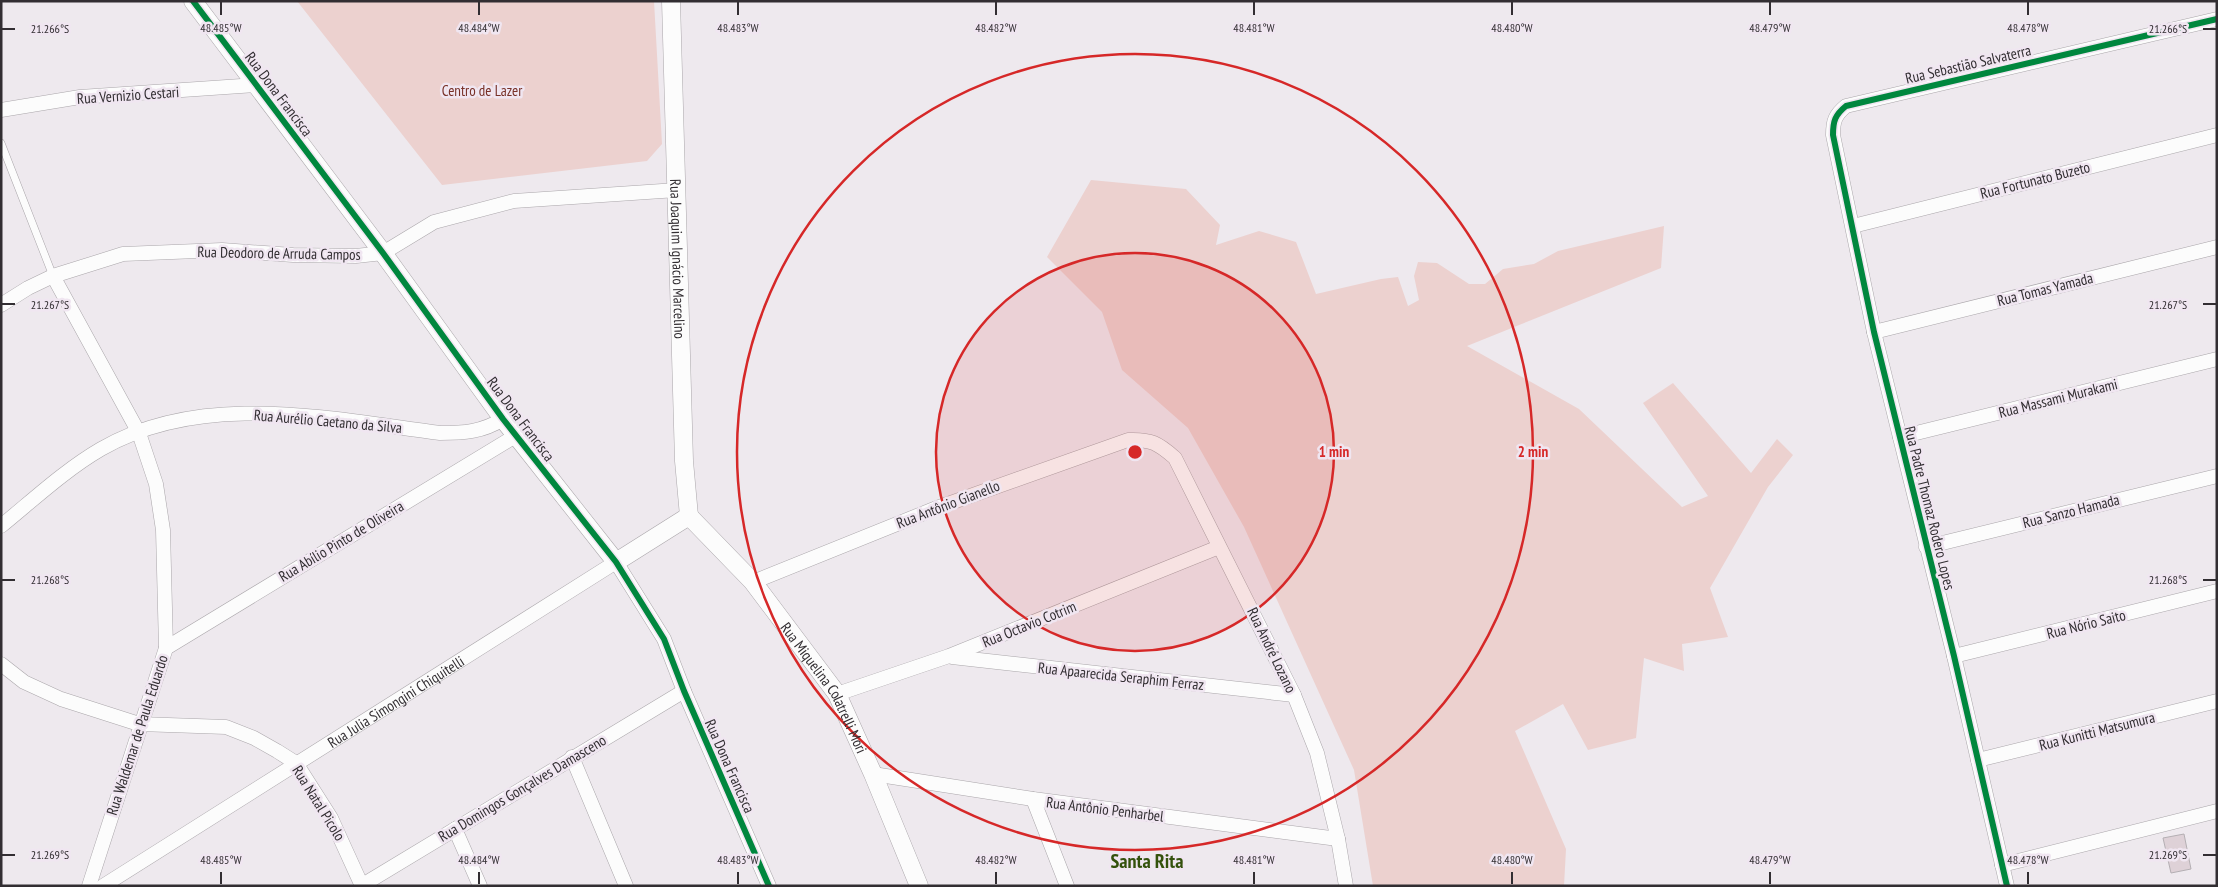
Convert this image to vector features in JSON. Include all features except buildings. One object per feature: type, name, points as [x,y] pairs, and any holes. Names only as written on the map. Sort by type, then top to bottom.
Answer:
[{"type":"street","name":"Rua Dona Francisca","points":[[193,1],[383,253],[503,419],[616,562],[664,639],[684,691],[770,886]]},
{"type":"street","name":"Rua Joaquim Ignácio Marcelino","points":[[671,1],[684,461],[689,516]]},
{"type":"street","name":"Rua Sebastião Salvaterra","points":[[1833,135],[1833,122],[1838,113],[1846,106],[2217,19]]},
{"type":"street","name":"Rua Vernizio Cestari","points":[[1,110],[80,97],[256,85]]},
{"type":"street","name":"Rua Padre Thomaz Rodero Lopes","points":[[1833,135],[1874,332],[1954,656],[2007,886]]},
{"type":"street","name":"Rua Fortunato Buzeto","points":[[1853,226],[2217,135]]},
{"type":"street","name":"Rua Deodoro de Arruda Campos","points":[[1,305],[28,288],[53,276],[124,254],[222,250],[293,256],[356,256],[383,253],[434,222],[514,201],[677,190]]},
{"type":"street","name":"Rua Tomas Yamada","points":[[1874,332],[2217,247]]},
{"type":"street","name":"Rua Waldemar de Paula Eduardo","points":[[53,276],[139,432],[156,484],[164,530],[166,648],[89,886]]},
{"type":"street","name":"Rua Massami Murakami","points":[[1900,437],[2217,359]]},
{"type":"street","name":"Rua Aurélio Caetano da Silva","points":[[1,526],[71,469],[102,448],[139,432],[184,418],[225,414],[273,413],[440,432],[467,433],[487,428],[503,419]]},
{"type":"street","name":"Rua Abílio Pinto de Oliveira","points":[[166,648],[517,435]]},
{"type":"street","name":"Rua André Lozano","points":[[1147,439],[1161,446],[1175,458],[1294,695],[1317,753],[1338,839],[1346,886]]},
{"type":"street","name":"Rua Antônio Gianello","points":[[753,582],[939,507],[1128,440],[1147,439]]},
{"type":"street","name":"Rua Sanzo Hamada","points":[[1926,547],[2217,476]]},
{"type":"street","name":"Rua Julia Simongini Chiquitelli","points":[[103,886],[689,516]]},
{"type":"street","name":"Rua Miquelina Colatrelli Mori","points":[[689,516],[753,582],[837,694],[873,774],[919,886]]},
{"type":"street","name":"Rua Octavio Cotrim","points":[[837,694],[949,656],[1219,547]]},
{"type":"street","name":"Rua Nório Saito","points":[[1954,656],[2217,591]]},
{"type":"street","name":"Rua Apaarecida Seraphim Ferraz","points":[[949,656],[1294,695]]},
{"type":"street","name":"Rua Natal Picolo","points":[[1,664],[24,682],[61,699],[140,724],[226,727],[254,738],[296,763],[331,818],[362,886]]},
{"type":"street","name":"Rua Domingos Gonçalves Damasceno","points":[[362,886],[572,757],[684,691]]},
{"type":"street","name":"Rua Kunitti Matsumura","points":[[1978,760],[2217,701]]},
{"type":"street","points":[[572,757],[626,886]]},
{"type":"street","name":"Rua Antônio Penharbel","points":[[873,774],[1033,799],[1338,839]]},
{"type":"street","points":[[1033,799],[1067,886]]},
{"type":"street","points":[[2002,866],[2217,811]]},
{"type":"street","points":[[455,829],[480,886]]},
{"type":"lane","points":[[1,143],[53,276]]},
{"type":"green space","name":"Centro de Lazer","points":[[297,1],[654,1],[662,144],[647,161],[442,185]]},
{"type":"green space","points":[[1091,180],[1186,189],[1220,225],[1216,245],[1259,231],[1296,242],[1316,294],[1398,277],[1408,306],[1419,300],[1414,276],[1418,262],[1437,263],[1469,284],[1485,284],[1503,269],[1534,264],[1558,251],[1664,226],[1661,268],[1467,346],[1579,409],[1682,507],[1708,496],[1643,403],[1673,383],[1751,473],[1777,439],[1793,455],[1768,487],[1710,588],[1728,637],[1682,644],[1684,671],[1644,658],[1636,738],[1588,750],[1563,704],[1515,731],[1566,849],[1564,886],[1373,886],[1354,770],[1244,527],[1188,428],[1122,370],[1102,312],[1047,257]]},
{"type":"cycle path","points":[[193,1],[383,253],[503,419],[616,562],[664,639],[684,691],[769,886]]},
{"type":"cycle path","points":[[2007,886],[1954,656],[1874,332],[1833,135],[1834,122],[1839,112],[1846,106],[2217,19]]},
{"type":"district","name":"Santa Rita","points":[[1147,861]]}]
